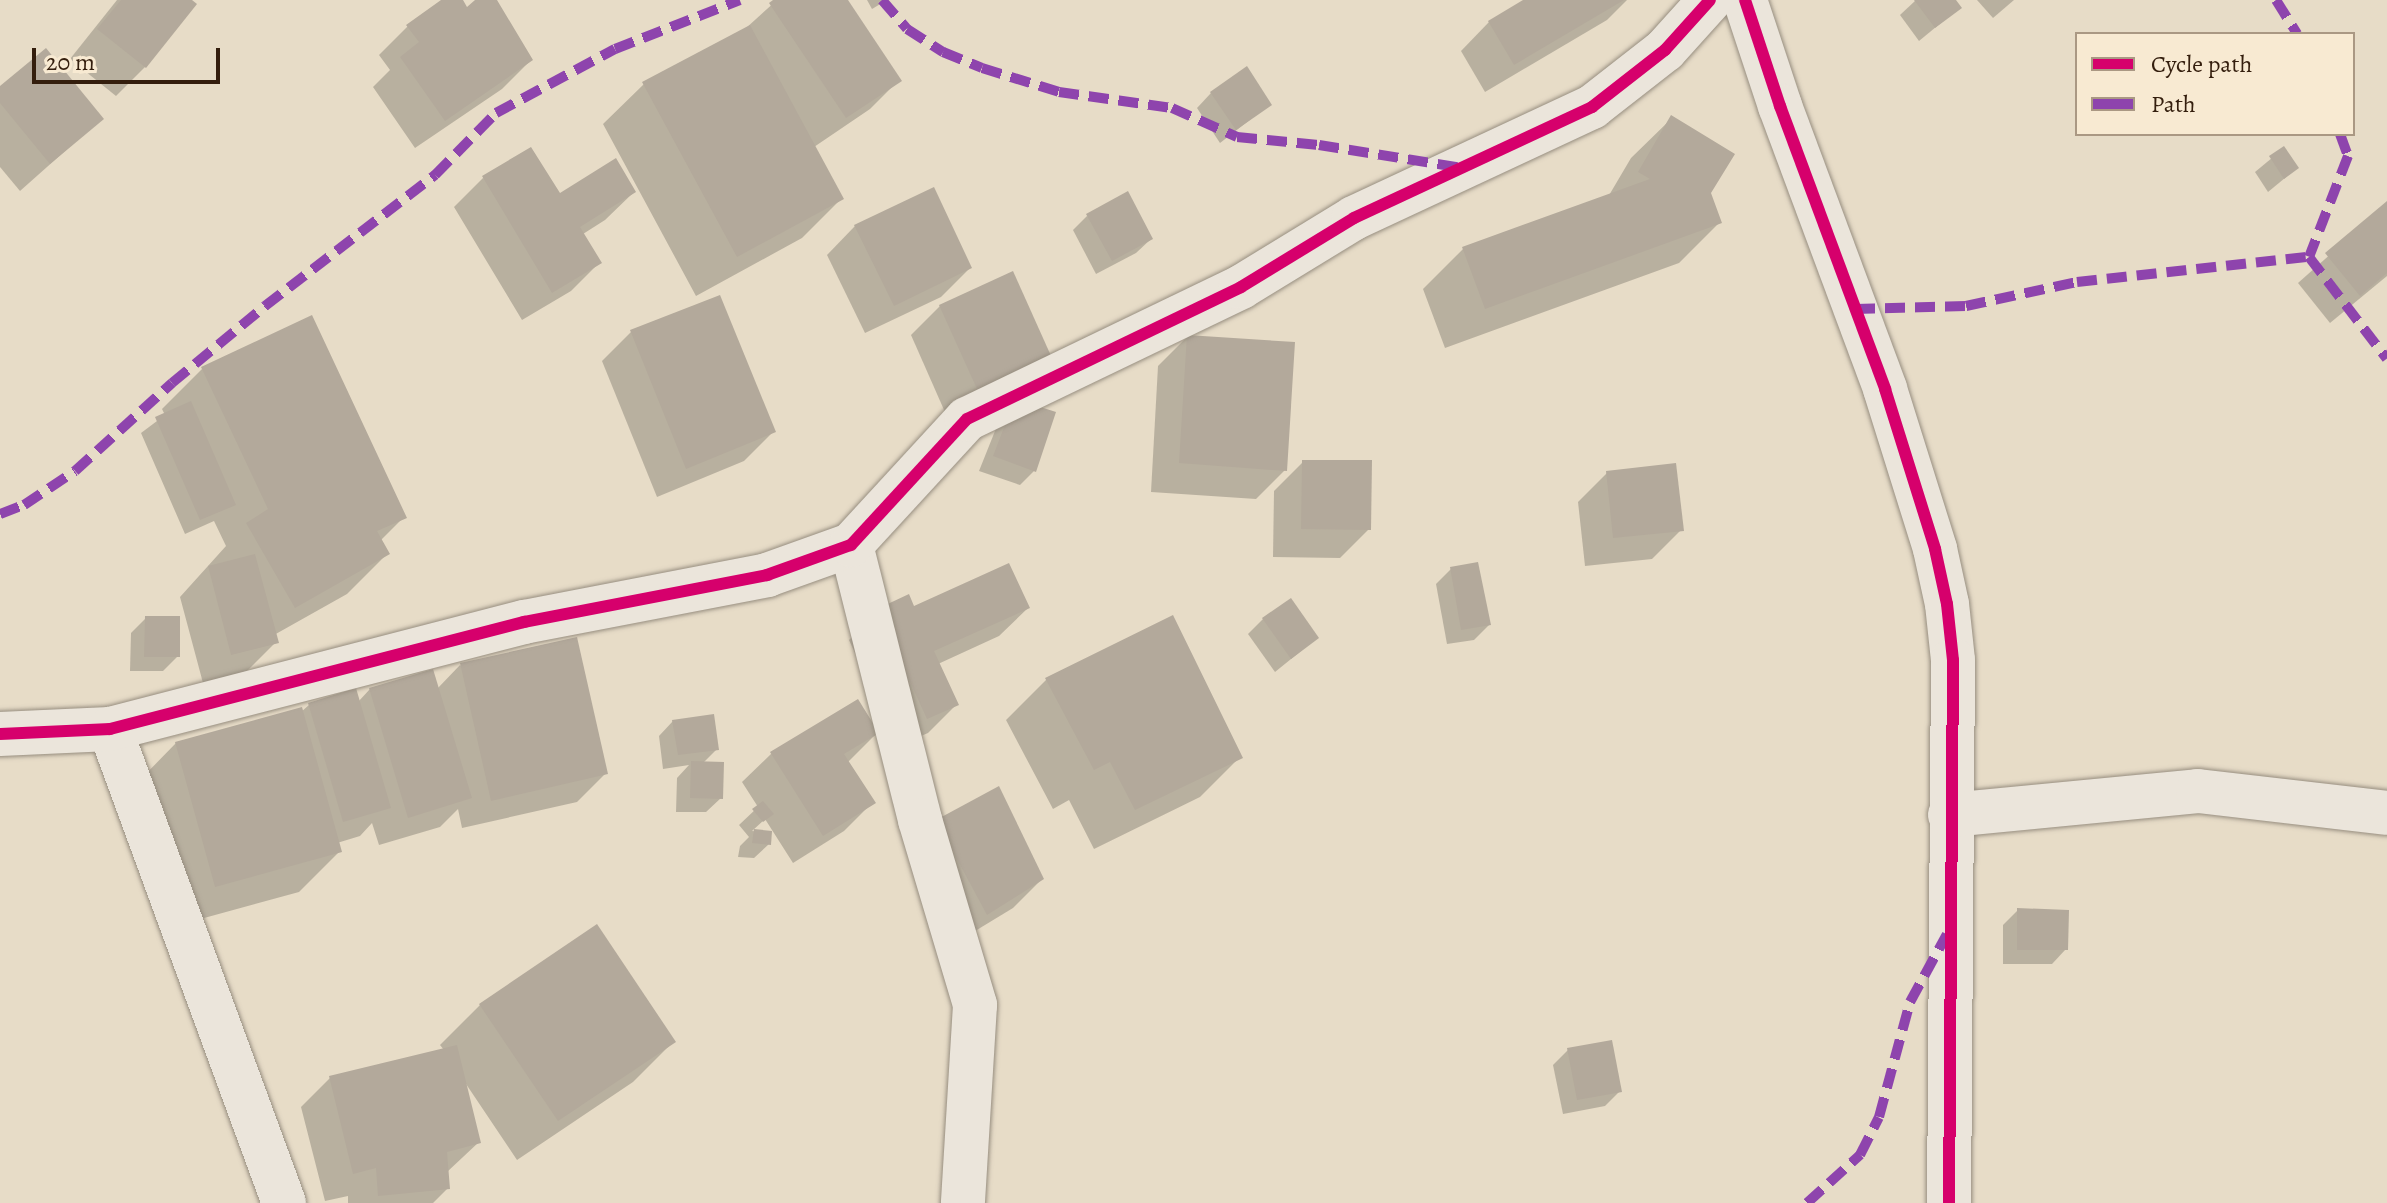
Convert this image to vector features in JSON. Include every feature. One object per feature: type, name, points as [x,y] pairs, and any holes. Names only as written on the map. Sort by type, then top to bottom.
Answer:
[{"type":"street","points":[[0,734],[110,729],[524,622],[767,575],[851,545],[967,419],[1241,287],[1354,218],[1592,107],[1665,50],[1710,0]]},
{"type":"street","points":[[1745,0],[1780,106],[1885,389],[1935,549],[1953,660],[1949,1203]]},
{"type":"street","points":[[851,545],[920,820],[975,1005],[963,1203]]},
{"type":"street","points":[[110,729],[284,1203]]},
{"type":"street","points":[[1950,815],[2198,791],[2387,813]]},
{"type":"building","points":[[121,0],[192,0],[197,4],[146,68],[97,29]]},
{"type":"building","points":[[441,0],[463,0],[467,7],[475,0],[497,0],[533,60],[445,121],[400,57],[419,42],[406,25]]},
{"type":"building","points":[[773,0],[848,0],[902,81],[846,118],[769,3]]},
{"type":"building","points":[[1523,0],[1624,0],[1514,65],[1488,21]]},
{"type":"building","points":[[1914,0],[1956,0],[1962,8],[1935,28]]},
{"type":"building","points":[[750,25],[844,199],[737,257],[642,82]]},
{"type":"building","points":[[46,48],[104,119],[50,164],[0,103],[0,86]]},
{"type":"building","points":[[1247,66],[1272,105],[1236,130],[1210,92]]},
{"type":"building","points":[[1671,115],[1735,154],[1711,193],[1722,223],[1485,309],[1462,247],[1650,179],[1638,172]]},
{"type":"building","points":[[2284,146],[2299,168],[2284,179],[2269,156]]},
{"type":"building","points":[[531,147],[560,193],[616,158],[636,192],[580,227],[602,263],[552,293],[482,176]]},
{"type":"building","points":[[934,187],[972,268],[894,306],[854,225]]},
{"type":"building","points":[[1128,191],[1153,239],[1112,261],[1086,214]]},
{"type":"building","points":[[2387,201],[2387,273],[2360,296],[2325,253]]},
{"type":"building","points":[[1013,271],[1056,367],[982,400],[939,305]]},
{"type":"building","points":[[720,295],[776,432],[686,469],[630,330]]},
{"type":"building","points":[[312,315],[407,518],[377,531],[390,554],[295,608],[246,523],[268,509],[201,367]]},
{"type":"building","points":[[1187,335],[1295,342],[1287,471],[1179,463]]},
{"type":"building","points":[[1015,399],[1056,412],[1036,472],[993,456]]},
{"type":"building","points":[[191,401],[236,505],[200,520],[155,417]]},
{"type":"building","points":[[1302,460],[1372,460],[1371,530],[1301,529]]},
{"type":"building","points":[[1676,463],[1684,531],[1613,538],[1606,471]]},
{"type":"building","points":[[255,554],[279,643],[231,655],[208,566]]},
{"type":"building","points":[[1478,562],[1491,625],[1461,630],[1450,567]]},
{"type":"building","points":[[1009,563],[1030,608],[934,651],[959,705],[927,719],[877,609],[909,594],[914,606]]},
{"type":"building","points":[[1291,598],[1319,638],[1291,659],[1262,618]]},
{"type":"building","points":[[1173,615],[1243,758],[1135,810],[1110,762],[1094,770],[1045,678]]},
{"type":"building","points":[[145,616],[180,616],[180,657],[144,657]]},
{"type":"building","points":[[577,637],[608,774],[491,801],[460,663]]},
{"type":"building","points":[[433,669],[472,798],[408,818],[369,688]]},
{"type":"building","points":[[356,688],[391,808],[343,822],[308,703]]},
{"type":"building","points":[[858,699],[879,733],[844,754],[876,803],[823,836],[770,752]]},
{"type":"building","points":[[302,707],[342,852],[215,887],[175,742]]},
{"type":"building","points":[[714,714],[719,750],[678,755],[672,720]]},
{"type":"building","points":[[691,761],[724,762],[723,799],[690,798]]},
{"type":"building","points":[[999,786],[1044,879],[987,915],[936,820]]},
{"type":"building","points":[[763,801],[774,814],[763,822],[752,809]]},
{"type":"building","points":[[754,829],[772,831],[771,845],[752,843]]},
{"type":"building","points":[[2017,908],[2069,910],[2068,950],[2017,950]]},
{"type":"building","points":[[597,924],[676,1042],[558,1121],[479,1004]]},
{"type":"building","points":[[1612,1040],[1622,1092],[1577,1100],[1567,1048]]},
{"type":"building","points":[[457,1045],[481,1143],[447,1152],[450,1189],[378,1196],[376,1168],[353,1174],[329,1076]]},
{"type":"marked path","points":[[0,514],[24,505],[75,471],[172,383],[265,306],[435,175],[496,113],[615,49],[740,0]]},
{"type":"marked path","points":[[882,0],[907,29],[943,52],[982,68],[1059,92],[1172,108],[1237,137],[1319,145],[1457,167]]},
{"type":"marked path","points":[[2276,0],[2296,32]]},
{"type":"marked path","points":[[2341,136],[2348,156],[2309,257],[2387,359]]},
{"type":"marked path","points":[[1855,309],[1966,306],[2077,282],[2309,257]]},
{"type":"marked path","points":[[1807,1203],[1860,1155],[1879,1117],[1910,1002],[1947,934]]},
{"type":"cycle path","points":[[0,734],[110,729],[524,622],[767,575],[851,545],[967,419],[1241,287],[1354,218],[1592,107],[1665,50],[1710,0]]},
{"type":"cycle path","points":[[1745,0],[1780,106],[1885,389],[1935,549],[1947,604],[1953,660],[1949,1203]]}]
